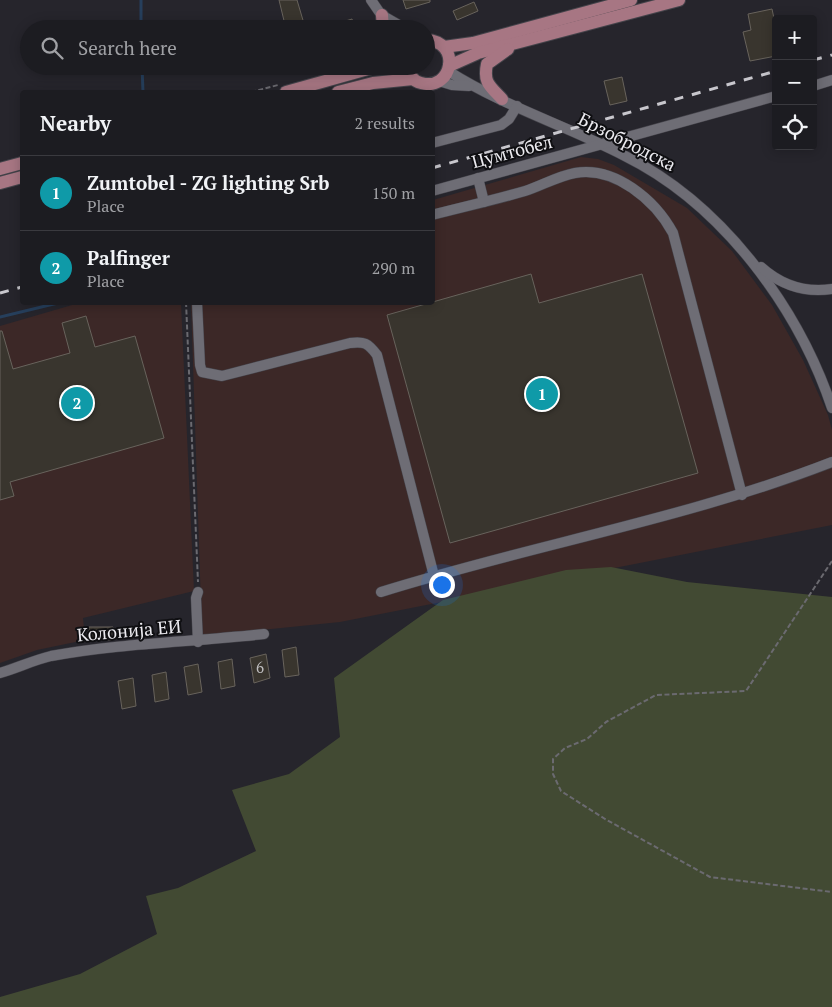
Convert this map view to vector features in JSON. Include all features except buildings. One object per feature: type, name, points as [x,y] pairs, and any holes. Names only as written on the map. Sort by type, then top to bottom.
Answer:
[{"type":"main road","points":[[444,47],[473,43],[632,0]]},
{"type":"main road","points":[[346,90],[373,83],[414,79],[428,84],[439,81],[448,69],[478,53],[679,0]]},
{"type":"main road","points":[[382,15],[382,20]]},
{"type":"main road","points":[[502,99],[488,84],[485,75],[487,64],[498,54],[522,41]]},
{"type":"main road","points":[[435,42],[444,47],[449,56],[448,69]]},
{"type":"main road","points":[[293,90],[347,75]]},
{"type":"main road","points":[[412,75],[414,79]]},
{"type":"main road","points":[[0,169],[20,164]]},
{"type":"main road","points":[[0,184],[20,178]]},
{"type":"street","points":[[371,0],[385,20]]},
{"type":"street","points":[[382,15],[391,20]]},
{"type":"street","points":[[448,69],[472,86]]},
{"type":"street","points":[[817,85],[832,80]]},
{"type":"street","points":[[439,81],[452,85],[472,86]]},
{"type":"street","name":"Брзобродска","points":[[472,86],[637,162],[674,184],[713,219],[752,260],[809,352],[832,408]]},
{"type":"street","name":"Цумтобел","points":[[435,190],[772,97]]},
{"type":"street","name":"Цумтобел","points":[[435,142],[501,125],[509,119],[517,106]]},
{"type":"street","points":[[435,214],[525,191],[574,173],[590,172],[618,181],[642,192],[663,214],[673,233],[742,495]]},
{"type":"street","points":[[478,178],[484,202]]},
{"type":"street","points":[[752,260],[783,282],[810,290],[832,290]]},
{"type":"street","points":[[197,305],[200,365],[202,372],[208,374],[231,374],[350,343],[363,341],[369,345],[377,355],[434,576]]},
{"type":"street","points":[[381,592],[434,576],[560,545],[742,495],[832,462]]},
{"type":"street","points":[[198,592],[196,598],[198,642]]},
{"type":"street","name":"Колонија ЕИ","points":[[0,673],[48,657],[94,649],[198,642],[264,634]]},
{"type":"path","points":[[186,305],[198,592]]},
{"type":"path","points":[[832,561],[746,691],[656,695],[606,722],[587,739],[565,748],[553,759],[553,774],[561,791],[606,819],[710,877],[832,892]]},
{"type":"shaded area","points":[[581,157],[598,159],[614,165],[687,208],[732,251],[772,305],[803,360],[828,415],[832,430],[832,525],[340,622],[202,636],[191,305],[435,305],[435,199]]},
{"type":"shaded area","points":[[72,305],[181,305],[194,591],[83,618],[85,640],[37,650],[0,663],[0,326]]},
{"type":"green space","points":[[611,567],[687,582],[832,597],[832,1007],[0,1007],[0,997],[80,974],[157,934],[146,896],[178,888],[256,851],[232,790],[289,774],[340,737],[334,678],[443,600],[566,570]]},
{"type":"waterway","points":[[141,0],[141,20]]},
{"type":"waterway","points":[[142,75],[143,90]]},
{"type":"waterway","points":[[0,317],[50,305]]},
{"type":"railway","points":[[817,59],[832,55]]},
{"type":"railway","points":[[435,167],[772,72]]},
{"type":"railway","points":[[0,293],[20,288]]},
{"type":"place","name":"Zumtobel - ZG lighting Srb","points":[[542,394]]},
{"type":"place","name":"Palfinger","points":[[77,403]]}]
